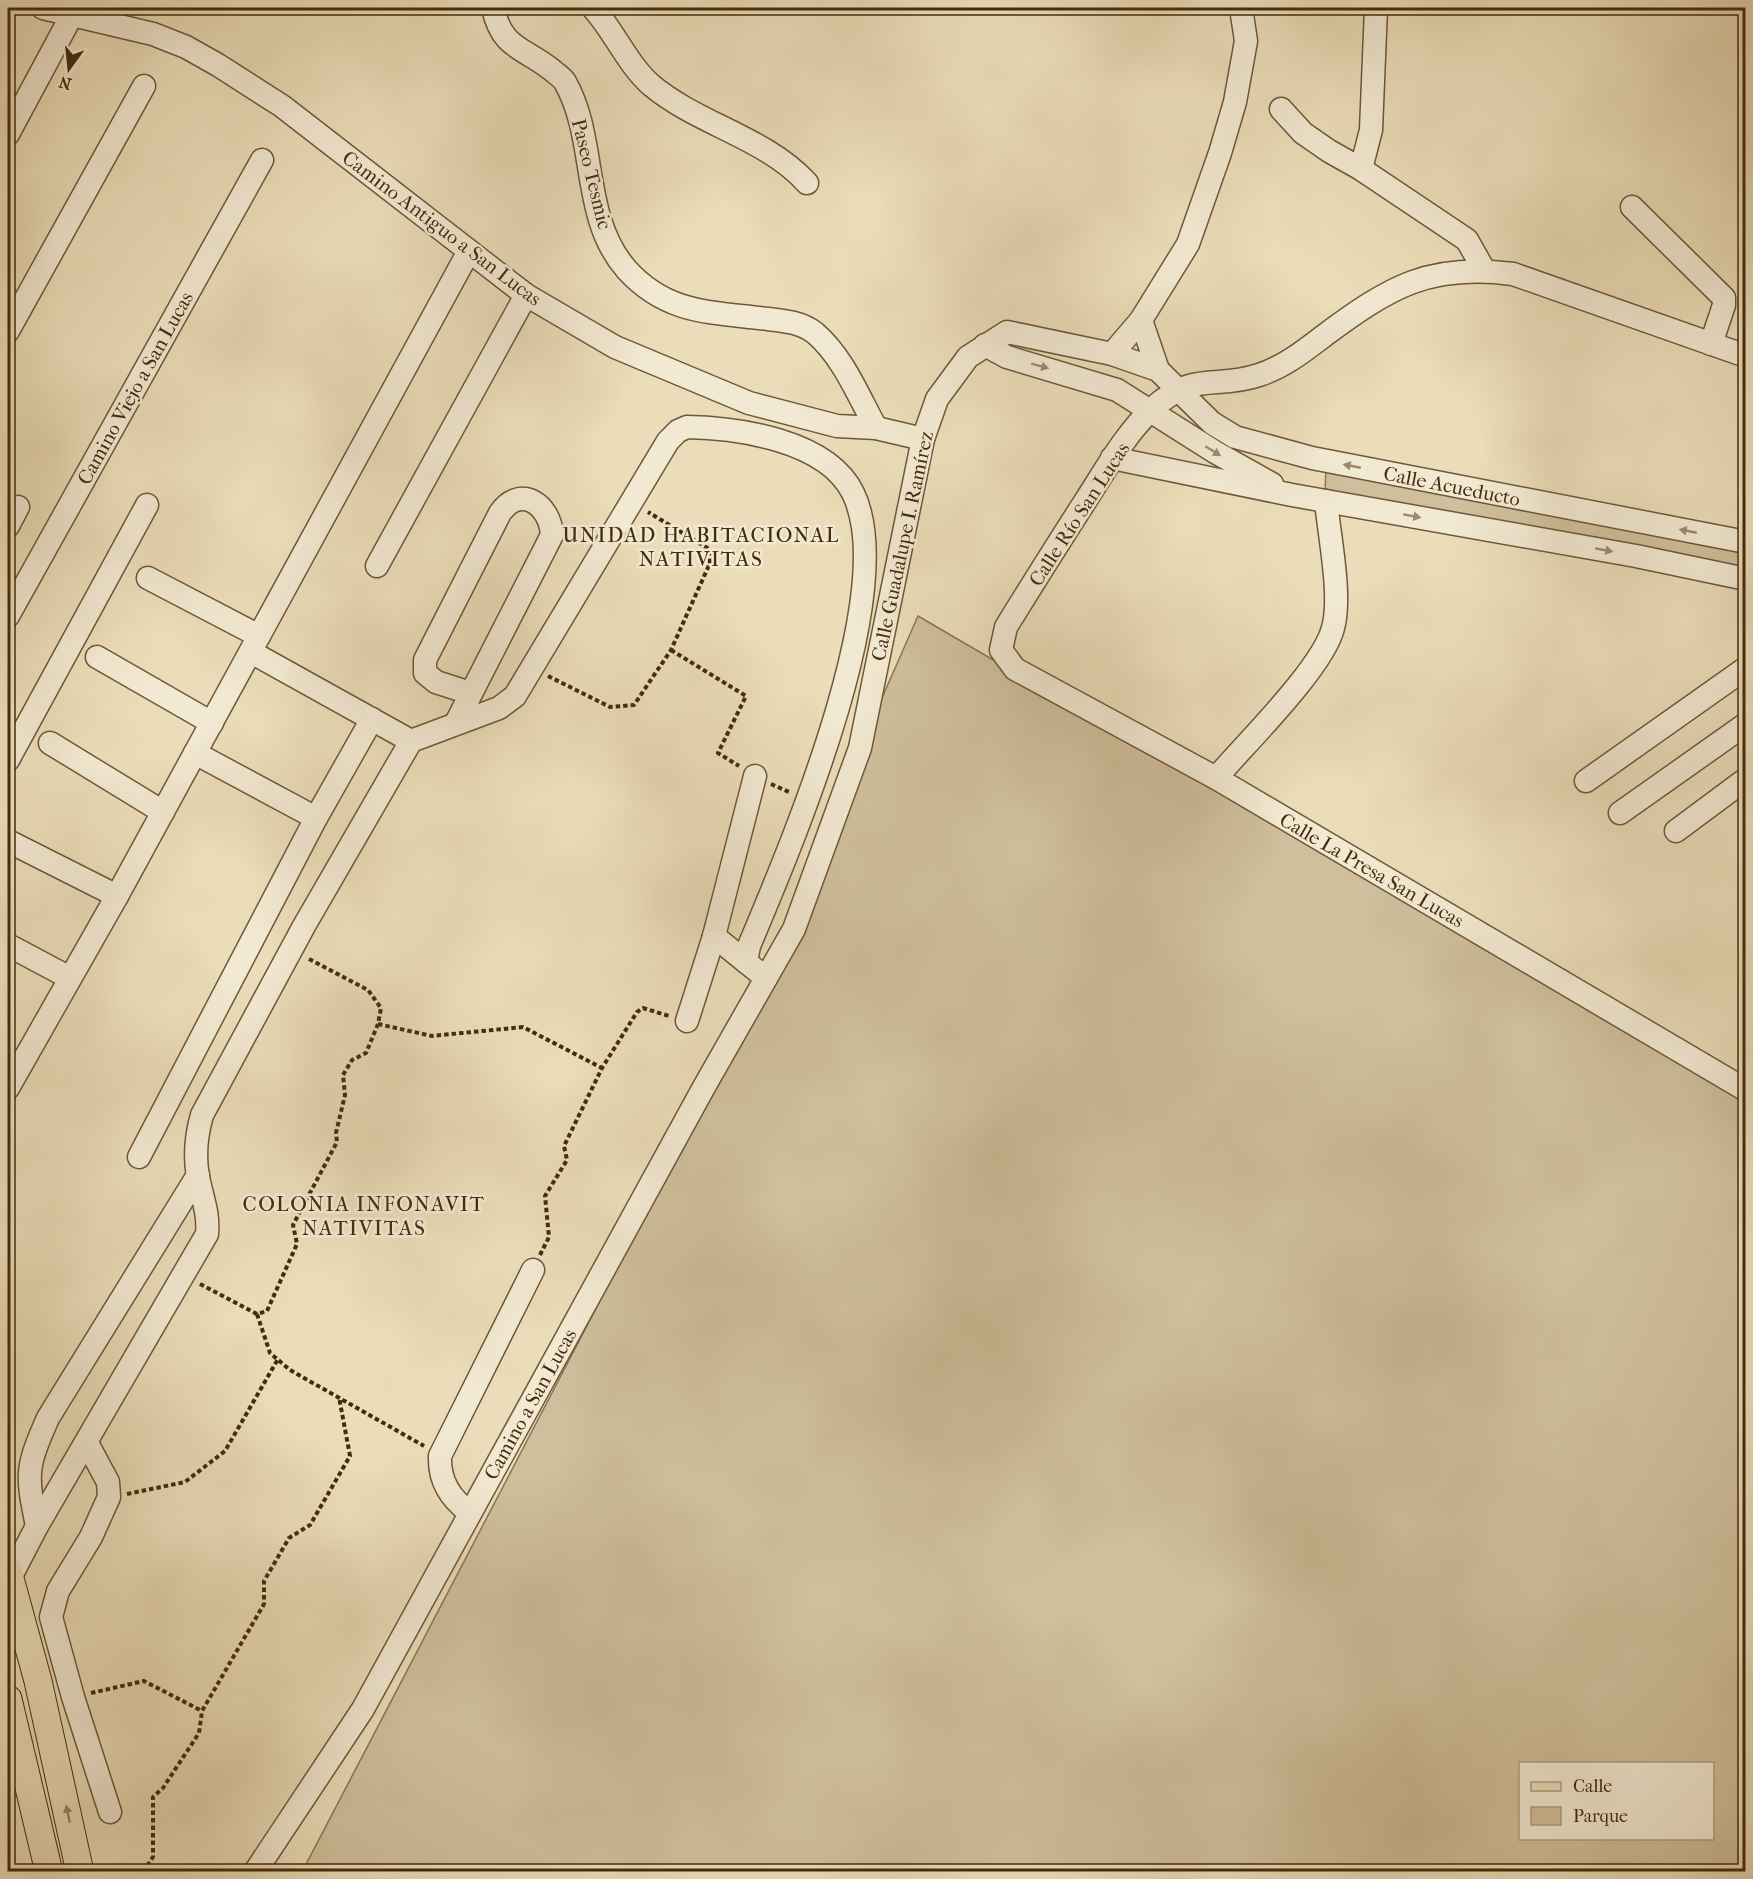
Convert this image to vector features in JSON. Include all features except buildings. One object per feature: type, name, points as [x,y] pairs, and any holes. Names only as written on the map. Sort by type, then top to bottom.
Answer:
[{"type":"main road","points":[[9,1574],[38,1681],[80,1872]]},
{"type":"main road","points":[[8,1699],[49,1872]]},
{"type":"street","name":"Camino Antiguo a San Lucas","points":[[43,8],[73,13],[153,34],[186,47],[218,65],[282,106],[526,295],[615,347],[739,399],[837,426],[876,428],[923,439]]},
{"type":"street","name":"Paseo Tesmic","points":[[493,8],[496,26],[508,42],[564,80],[579,123],[599,221],[626,269],[646,288],[692,311],[797,322],[814,333],[837,356],[876,428]]},
{"type":"street","points":[[593,8],[650,84],[684,109],[790,164],[807,183]]},
{"type":"street","points":[[1112,354],[1141,320],[1188,244],[1221,153],[1235,102],[1246,42],[1241,8]]},
{"type":"street","points":[[1361,169],[1371,130],[1376,8]]},
{"type":"street","points":[[8,134],[73,13]]},
{"type":"street","points":[[8,331],[144,86]]},
{"type":"street","points":[[1281,109],[1303,133],[1467,240],[1484,270]]},
{"type":"street","name":"Camino Viejo a San Lucas","points":[[8,616],[262,160]]},
{"type":"street","points":[[1632,207],[1724,298],[1724,305],[1711,344]]},
{"type":"street","points":[[8,1088],[163,813],[469,251]]},
{"type":"street","points":[[1176,389],[1200,382],[1258,376],[1287,363],[1367,304],[1398,286],[1427,276],[1484,270],[1513,274],[1746,356]]},
{"type":"street","points":[[377,566],[526,295]]},
{"type":"street","points":[[1141,320],[1158,370]]},
{"type":"street","name":"Calle Guadalupe I. Ramírez","points":[[794,929],[860,748],[923,439],[937,399],[968,357],[1007,332],[1112,354],[1158,370],[1176,389]]},
{"type":"street","name":"Calle Acueducto","points":[[985,345],[1007,357],[1067,373],[1117,390],[1215,452],[1310,498]]},
{"type":"street","points":[[1067,373],[1077,347]]},
{"type":"street","name":"Calle Río San Lucas","points":[[1001,650],[1005,627],[1112,459],[1151,410],[1176,389]]},
{"type":"street","name":"Calle Acueducto","points":[[1176,389],[1212,423],[1235,437],[1311,458],[1746,542]]},
{"type":"street","points":[[9,1574],[207,1234],[209,1219],[198,1175],[195,1138],[202,1115],[291,949],[411,741],[499,708],[515,696],[668,441],[678,431],[687,428],[756,434],[808,450],[843,480],[853,492],[864,536],[861,601],[837,711],[811,791],[749,945],[746,962]]},
{"type":"street","points":[[1216,778],[1321,657],[1334,628],[1336,602],[1310,498],[1311,458]]},
{"type":"street","name":"Calle Acueducto","points":[[1112,459],[1310,498],[1625,554],[1746,579]]},
{"type":"street","points":[[456,723],[552,535],[551,520],[542,506],[518,498],[508,502],[500,513],[425,660],[425,674],[470,693]]},
{"type":"street","points":[[8,760],[147,505]]},
{"type":"street","points":[[148,578],[411,741]]},
{"type":"street","name":"Calle La Presa San Lucas","points":[[1001,650],[1015,669],[1216,778],[1746,1090]]},
{"type":"street","points":[[97,657],[212,723]]},
{"type":"street","points":[[1586,781],[1746,668]]},
{"type":"street","points":[[139,1157],[316,818],[372,718]]},
{"type":"street","points":[[1620,813],[1746,724]]},
{"type":"street","points":[[50,743],[163,813]]},
{"type":"street","points":[[195,753],[316,818]]},
{"type":"street","points":[[687,1021],[714,936],[755,776]]},
{"type":"street","points":[[1676,831],[1746,779]]},
{"type":"street","points":[[8,841],[117,896]]},
{"type":"street","name":"Camino a San Lucas","points":[[255,1872],[363,1709],[794,929]]},
{"type":"street","points":[[714,936],[766,978]]},
{"type":"street","points":[[8,945],[70,978]]},
{"type":"street","points":[[37,1526],[28,1481],[30,1458],[48,1418],[198,1175]]},
{"type":"street","points":[[470,1513],[452,1500],[439,1472],[440,1456],[533,1270]]},
{"type":"street","points":[[87,1443],[108,1482],[109,1497],[91,1537],[58,1592],[51,1617],[73,1697],[110,1812]]},
{"type":"path","points":[[533,668],[610,707],[634,705],[671,650],[710,563],[709,549],[632,502]]},
{"type":"path","points":[[671,650],[746,696],[718,753],[755,776]]},
{"type":"path","points":[[257,1314],[267,1311],[297,1244],[292,1225],[337,1142],[336,1133],[345,1095],[343,1075],[352,1060],[366,1053],[378,1024],[381,1008],[368,990],[291,949]]},
{"type":"path","points":[[533,1270],[549,1237],[545,1196],[567,1160],[564,1146],[602,1068],[637,1012],[643,1008],[687,1021]]},
{"type":"path","points":[[378,1024],[432,1036],[523,1027],[602,1068]]},
{"type":"path","points":[[184,1275],[257,1314],[270,1353],[290,1370],[440,1456]]},
{"type":"path","points":[[109,1497],[185,1482],[225,1451],[278,1359]]},
{"type":"path","points":[[143,1872],[153,1857],[153,1797],[163,1788],[199,1733],[202,1711],[264,1604],[264,1581],[289,1538],[310,1525],[350,1456],[339,1397]]},
{"type":"path","points":[[73,1697],[144,1681],[202,1711]]},
{"type":"green space","points":[[1326,465],[1745,548],[1745,568],[1588,536],[1325,494]]},
{"type":"green space","points":[[918,616],[1745,1098],[1745,1871],[302,1872],[794,929],[860,748]]},
{"type":"district","name":"UNIDAD HABITACIONAL NATIVITAS","points":[[701,547]]},
{"type":"district","name":"COLONIA INFONAVIT NATIVITAS","points":[[364,1216]]}]
